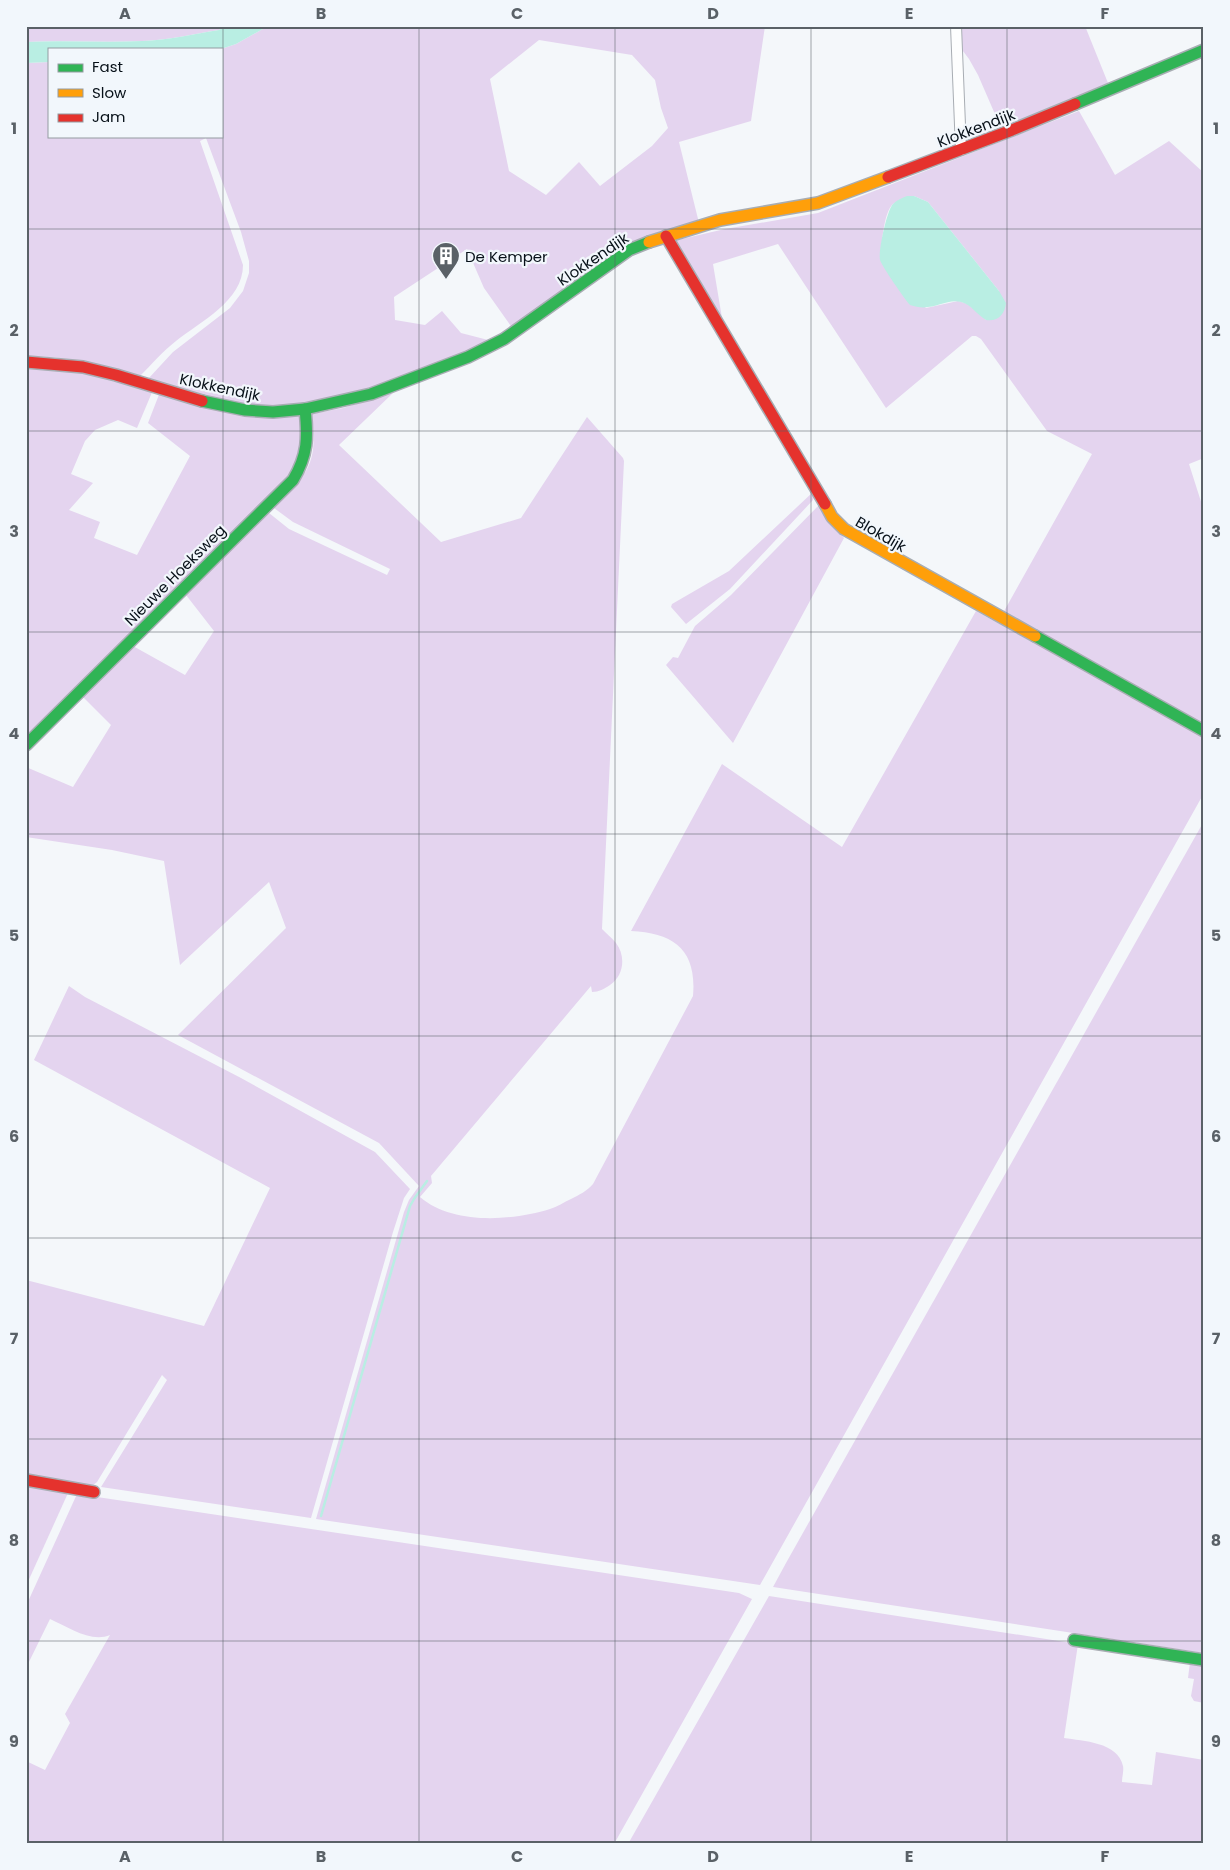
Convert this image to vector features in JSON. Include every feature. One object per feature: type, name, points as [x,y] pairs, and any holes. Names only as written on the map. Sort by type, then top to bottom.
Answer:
[{"type":"street","points":[[956,26],[961,150]]},
{"type":"street","name":"Klokkendijk","points":[[26,362],[83,368],[116,375],[188,398],[244,410],[273,412],[305,409],[371,394],[468,357],[504,339],[628,250],[666,236],[750,214],[804,207],[828,200],[961,150],[1204,50]]},
{"type":"street","name":"Blokdijk","points":[[666,236],[832,517],[844,529],[1204,731]]},
{"type":"street","name":"Nieuwe Hoeksweg","points":[[26,745],[293,480],[300,469],[308,449],[305,409]]},
{"type":"street","points":[[26,1480],[94,1492]]},
{"type":"street","points":[[1074,1640],[1204,1660]]},
{"type":"shaded area","points":[[26,26],[226,26],[219,30],[152,40],[26,42]]},
{"type":"shaded area","points":[[226,26],[268,26],[236,44],[222,49],[48,48],[48,62],[26,63],[26,42],[152,40],[219,30]]},
{"type":"shaded area","points":[[268,26],[765,26],[751,121],[679,142],[699,223],[660,233],[513,329],[484,288],[467,249],[394,297],[395,320],[425,325],[442,311],[461,333],[492,341],[436,365],[376,387],[346,396],[285,405],[255,405],[228,401],[148,379],[173,352],[230,308],[243,291],[249,273],[249,261],[241,232],[206,138],[222,138],[222,49],[236,44]],"holes":[[[539,40],[632,55],[655,80],[661,108],[668,128],[652,146],[600,186],[579,162],[546,195],[509,171],[490,79]]]},
{"type":"shaded area","points":[[959,26],[1085,26],[1108,83],[1001,128],[978,75],[960,47]]},
{"type":"shaded area","points":[[48,62],[48,138],[206,138],[200,141],[243,265],[241,278],[236,289],[219,309],[171,345],[140,376],[84,362],[41,356],[26,356],[26,63]]},
{"type":"shaded area","points":[[1079,111],[1115,175],[1169,141],[1204,173],[1204,458],[1189,464],[1204,511],[1204,726],[1003,613],[1092,454],[1047,431],[981,339],[972,336],[886,408],[778,244],[713,264],[723,324],[673,241],[725,229],[818,213]],"holes":[[[914,196],[928,202],[999,291],[986,320],[968,304],[958,301],[926,308],[880,259],[885,223],[892,205],[899,200]]]},
{"type":"shaded area","points":[[907,196],[914,196],[928,202],[999,291],[1006,303],[1004,311],[1000,316],[994,320],[986,320],[968,305],[955,301],[932,307],[910,305],[880,260],[880,248],[888,214],[896,201]]},
{"type":"shaded area","points":[[26,367],[57,367],[153,390],[137,428],[118,420],[95,430],[85,441],[71,474],[93,483],[69,510],[100,522],[94,538],[137,555],[190,456],[148,423],[160,392],[301,415],[300,466],[26,740]]},
{"type":"shaded area","points":[[393,393],[339,445],[441,542],[521,518],[587,417],[624,461],[602,929],[619,948],[622,960],[621,971],[615,981],[604,989],[592,992],[591,986],[431,1176],[432,1183],[420,1197],[433,1206],[465,1216],[501,1218],[518,1216],[555,1207],[583,1193],[593,1184],[693,996],[691,967],[680,947],[671,940],[659,936],[646,932],[631,931],[722,764],[842,847],[976,611],[1204,736],[1204,793],[760,1585],[316,1519],[404,1212],[409,1200],[419,1186],[379,1143],[178,1035],[286,928],[269,882],[180,965],[164,861],[112,850],[26,837],[26,767],[73,787],[111,725],[82,696],[133,646],[185,675],[214,631],[186,595],[269,513],[289,529],[387,575],[390,569],[293,522],[274,508],[295,486],[308,467],[312,457],[313,445],[312,414],[343,408]]},
{"type":"shaded area","points":[[813,492],[813,500],[730,589],[686,624],[671,607],[672,604],[729,571]]},
{"type":"shaded area","points":[[820,504],[844,538],[733,743],[666,665],[673,657],[678,658],[695,626],[731,595]]},
{"type":"shaded area","points":[[1204,821],[1204,1653],[773,1587],[786,1563]]},
{"type":"shaded area","points":[[69,986],[85,997],[241,1078],[375,1152],[410,1189],[404,1198],[393,1232],[311,1518],[101,1487],[167,1380],[162,1375],[97,1482],[92,1486],[26,1476],[26,1280],[204,1326],[270,1188],[34,1060]]},
{"type":"shaded area","points":[[26,1486],[68,1493],[26,1586]]},
{"type":"shaded area","points":[[77,1494],[739,1593],[752,1599],[614,1844],[26,1844],[26,1761],[45,1770],[70,1723],[65,1714],[110,1635],[103,1637],[87,1636],[50,1619],[26,1668],[26,1606]]},
{"type":"shaded area","points":[[769,1596],[1078,1644],[1064,1738],[1099,1744],[1114,1752],[1120,1758],[1123,1766],[1122,1782],[1152,1785],[1156,1752],[1204,1760],[1204,1844],[628,1844]]},
{"type":"shaded area","points":[[1190,1662],[1204,1664],[1204,1703],[1194,1701],[1191,1696],[1194,1679],[1188,1678]]},
{"type":"waterway","points":[[321,1516],[410,1206],[427,1181]]},
{"type":"traffic: fast","points":[[1075,104],[1204,50]]},
{"type":"traffic: fast","points":[[202,401],[245,410],[273,412],[305,409],[371,394],[468,357],[504,339],[629,250],[649,242]]},
{"type":"traffic: fast","points":[[26,745],[293,480],[302,462],[306,446],[305,409]]},
{"type":"traffic: fast","points":[[1035,636],[1204,731]]},
{"type":"traffic: fast","points":[[1074,1640],[1204,1660]]},
{"type":"traffic: slow","points":[[649,242],[720,220],[818,203],[888,177]]},
{"type":"traffic: slow","points":[[825,504],[832,517],[844,529],[1035,636]]},
{"type":"traffic: jam","points":[[888,177],[1075,104]]},
{"type":"traffic: jam","points":[[666,236],[825,504]]},
{"type":"traffic: jam","points":[[26,362],[83,367],[202,401]]},
{"type":"traffic: jam","points":[[26,1480],[94,1492]]},
{"type":"place","name":"De Kemper","points":[[446,280]]}]
